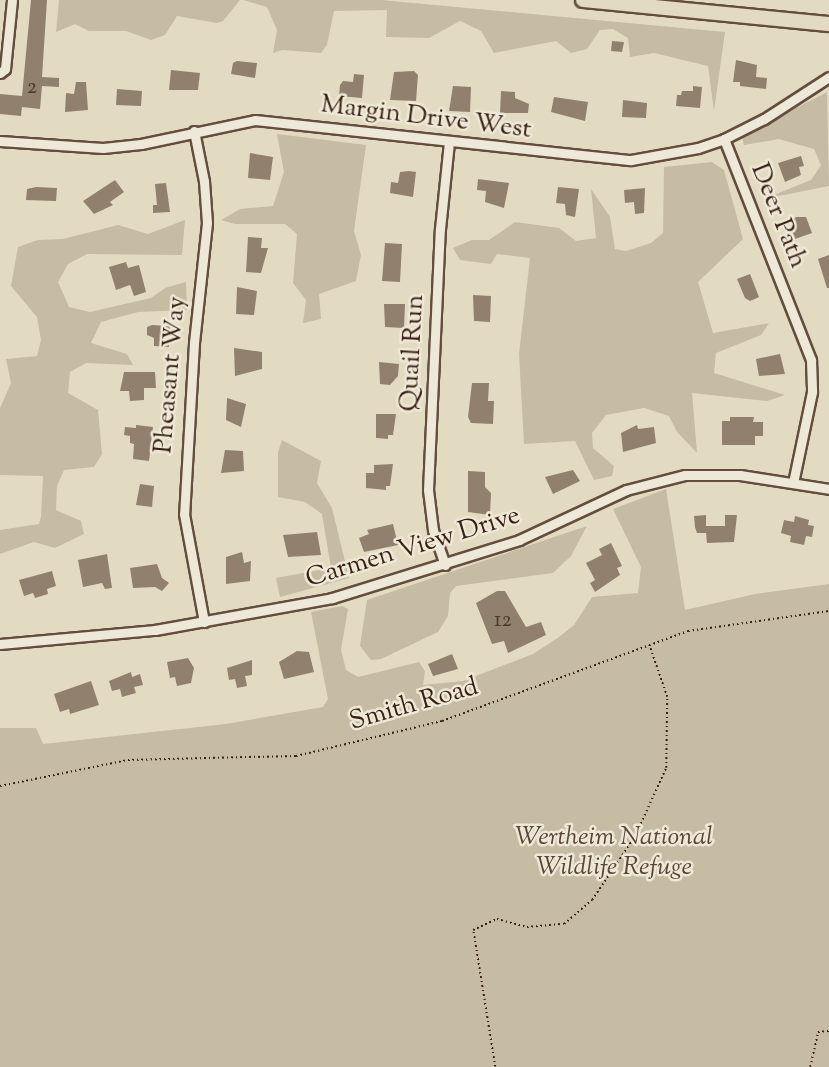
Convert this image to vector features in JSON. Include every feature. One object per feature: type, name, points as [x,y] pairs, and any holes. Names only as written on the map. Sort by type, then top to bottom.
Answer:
[{"type":"highway","points":[[583,0],[829,24]]},
{"type":"street","points":[[0,73],[5,69],[12,0]]},
{"type":"street","name":"Margin Drive West","points":[[0,141],[103,148],[141,144],[194,131],[255,120],[631,160],[687,151],[724,140],[764,119],[829,76]]},
{"type":"street","name":"Pheasant Way","points":[[194,131],[204,181],[207,223],[186,438],[184,514],[204,622]]},
{"type":"street","name":"Deer Path","points":[[724,140],[811,360],[812,392],[793,483]]},
{"type":"street","name":"Quail Run","points":[[445,565],[433,530],[428,490],[440,229],[449,142]]},
{"type":"street","name":"Carmen View Drive","points":[[0,644],[204,622],[332,598],[445,565],[519,540],[598,501],[658,480],[711,473],[829,489]]},
{"type":"path","name":"Smith Road","points":[[0,786],[128,760],[296,756],[442,721],[688,631],[829,611]]},
{"type":"path","points":[[495,1067],[473,930],[497,919],[527,927],[564,924],[592,900],[635,836],[666,768],[667,697],[648,644]]},
{"type":"path","points":[[810,1067],[818,1032],[829,1031]]},
{"type":"green space","points":[[59,0],[240,0],[223,21],[217,23],[177,16],[165,35],[151,40],[126,31],[89,31],[75,24],[56,32]]},
{"type":"green space","points":[[243,0],[381,0],[725,32],[714,111],[708,66],[654,53],[630,57],[628,38],[613,29],[600,30],[587,49],[571,53],[556,41],[494,53],[481,31],[460,21],[429,38],[386,37],[387,10],[334,11],[327,45],[321,53],[282,50],[273,53],[277,30],[267,7]]},
{"type":"green space","points":[[827,92],[829,186],[764,199],[811,180],[821,165],[814,149],[779,139],[744,145],[742,136]]},
{"type":"green space","points":[[277,134],[366,145],[354,231],[361,255],[356,281],[319,294],[321,319],[303,323],[306,300],[293,283],[297,234],[285,224],[235,224],[221,220],[240,209],[273,206],[284,172]]},
{"type":"green space","points":[[712,162],[724,170],[743,239],[698,282],[713,333],[769,323],[761,335],[716,353],[714,373],[785,395],[767,401],[692,393],[697,453],[677,432],[669,416],[644,408],[606,415],[592,433],[593,448],[614,466],[612,476],[594,480],[575,441],[524,444],[519,354],[530,258],[497,254],[491,264],[460,260],[453,248],[472,240],[489,240],[515,222],[559,228],[576,241],[596,238],[591,189],[610,217],[615,249],[626,251],[651,243],[663,233],[664,167]]},
{"type":"green space","points":[[185,220],[182,255],[87,254],[68,264],[58,282],[69,307],[90,312],[151,298],[165,288],[186,282],[187,310],[138,312],[101,322],[91,343],[127,354],[133,365],[86,363],[70,372],[68,393],[98,410],[102,454],[94,467],[64,470],[57,486],[56,510],[81,521],[84,534],[55,548],[34,542],[0,554],[0,530],[39,524],[41,517],[43,476],[0,475],[0,408],[11,383],[6,359],[37,356],[41,340],[37,317],[11,286],[18,247],[38,240],[63,239],[118,225],[148,234]]},
{"type":"green space","points":[[282,440],[321,461],[317,483],[332,508],[349,578],[280,597],[276,578],[331,568],[322,514],[305,502],[278,497],[278,452]]},
{"type":"green space","name":"Wertheim National Wildlife Refuge","points":[[666,489],[685,610],[755,594],[829,584],[829,1067],[0,1067],[0,728],[36,728],[43,744],[226,724],[323,707],[328,699],[311,612],[342,606],[348,609],[341,650],[346,670],[358,677],[419,662],[425,671],[423,685],[463,681],[533,654],[574,625],[592,597],[638,593],[641,567],[613,509]]},
{"type":"green space","points":[[587,526],[571,556],[553,573],[456,586],[450,593],[448,616],[438,632],[381,659],[371,660],[360,646],[367,600]]},
{"type":"building","points":[[31,0],[47,0],[42,77],[59,78],[59,87],[42,86],[40,109],[22,107],[21,116],[0,114],[0,94],[22,96]]},
{"type":"building","points":[[612,41],[624,42],[622,52],[611,51]]},
{"type":"building","points":[[736,60],[757,65],[756,77],[767,78],[766,89],[740,86],[740,82],[733,82]]},
{"type":"building","points":[[237,61],[257,63],[255,78],[231,74],[233,63]]},
{"type":"building","points":[[171,70],[200,73],[198,90],[169,90]]},
{"type":"building","points":[[414,71],[418,75],[416,101],[390,100],[394,72]]},
{"type":"building","points":[[354,74],[364,75],[362,98],[339,96],[340,85],[343,81],[353,82]]},
{"type":"building","points":[[76,82],[86,82],[88,110],[65,112],[66,93],[74,94]]},
{"type":"building","points":[[453,86],[471,87],[470,112],[449,111]]},
{"type":"building","points":[[693,86],[702,87],[700,108],[676,106],[677,95],[681,95],[682,91],[693,91]]},
{"type":"building","points":[[117,89],[142,91],[141,106],[116,105]]},
{"type":"building","points":[[501,91],[515,92],[515,98],[529,104],[528,113],[500,113]]},
{"type":"building","points":[[554,97],[588,102],[585,121],[551,112]]},
{"type":"building","points":[[623,100],[647,103],[646,118],[622,117]]},
{"type":"building","points":[[250,153],[273,157],[270,180],[248,178]]},
{"type":"building","points":[[801,156],[804,166],[799,167],[801,175],[785,182],[778,163]]},
{"type":"building","points":[[400,172],[416,172],[413,197],[390,193],[391,182],[398,183]]},
{"type":"building","points":[[478,179],[509,183],[504,208],[485,202],[486,191],[477,190]]},
{"type":"building","points":[[115,180],[124,192],[110,202],[113,205],[94,214],[83,201]]},
{"type":"building","points":[[166,183],[170,212],[153,213],[153,205],[157,205],[155,184]]},
{"type":"building","points":[[558,187],[579,189],[575,217],[566,215],[565,204],[556,203]]},
{"type":"building","points":[[57,188],[56,201],[26,200],[27,189]]},
{"type":"building","points":[[645,188],[644,213],[635,214],[634,202],[625,203],[624,190]]},
{"type":"building","points":[[806,217],[812,233],[795,239],[788,220]]},
{"type":"building","points":[[248,237],[262,238],[261,248],[268,248],[261,273],[246,272]]},
{"type":"building","points":[[385,243],[402,244],[400,282],[382,281]]},
{"type":"building","points":[[829,255],[829,288],[827,288],[818,259]]},
{"type":"building","points":[[126,262],[128,268],[139,265],[146,292],[134,296],[130,285],[116,290],[109,267]]},
{"type":"building","points":[[750,274],[759,297],[750,301],[745,298],[737,279]]},
{"type":"building","points":[[237,287],[257,291],[254,315],[236,314]]},
{"type":"building","points":[[473,295],[491,296],[490,322],[474,321]]},
{"type":"building","points":[[384,304],[405,304],[404,328],[385,327]]},
{"type":"building","points":[[170,326],[169,347],[154,346],[154,338],[147,335],[147,327]]},
{"type":"building","points":[[234,348],[262,352],[262,369],[235,376]]},
{"type":"building","points":[[780,354],[785,374],[759,376],[756,359]]},
{"type":"building","points":[[379,362],[399,364],[398,376],[390,385],[380,384]]},
{"type":"building","points":[[124,372],[155,372],[156,388],[144,388],[144,400],[130,401],[129,391],[120,391]]},
{"type":"building","points":[[472,383],[489,383],[488,401],[494,401],[493,424],[471,423],[468,417]]},
{"type":"building","points":[[227,398],[246,404],[241,427],[226,420]]},
{"type":"building","points":[[376,414],[396,414],[393,435],[388,435],[388,439],[376,438]]},
{"type":"building","points":[[730,417],[754,417],[753,422],[763,422],[763,436],[755,436],[755,445],[722,445],[722,421],[730,421]]},
{"type":"building","points":[[136,425],[153,427],[149,461],[133,459],[134,444],[130,443],[130,436],[124,435],[125,427],[136,428]]},
{"type":"building","points":[[637,425],[638,429],[654,427],[656,443],[623,452],[621,433]]},
{"type":"building","points":[[225,450],[243,451],[244,471],[221,473]]},
{"type":"building","points":[[393,464],[390,486],[386,486],[386,490],[366,488],[366,473],[374,473],[374,465]]},
{"type":"building","points":[[573,470],[580,481],[553,494],[545,477]]},
{"type":"building","points":[[468,471],[485,472],[485,487],[491,493],[490,515],[468,512]]},
{"type":"building","points":[[140,484],[154,486],[152,507],[136,505]]},
{"type":"building","points":[[706,515],[706,526],[725,526],[725,515],[737,515],[734,542],[707,543],[706,533],[697,533],[694,516]]},
{"type":"building","points":[[795,516],[809,520],[808,525],[814,526],[812,537],[806,536],[804,545],[790,542],[791,536],[781,533],[784,520],[794,522]]},
{"type":"building","points":[[393,524],[398,545],[364,552],[359,538],[369,534],[367,530]]},
{"type":"building","points":[[317,532],[321,555],[288,557],[283,535]]},
{"type":"building","points":[[611,543],[622,566],[617,568],[620,575],[595,592],[590,583],[595,580],[586,563],[602,555],[599,549]]},
{"type":"building","points":[[242,552],[244,563],[251,561],[250,581],[226,584],[226,557]]},
{"type":"building","points":[[107,554],[112,588],[105,589],[102,583],[83,587],[78,560]]},
{"type":"building","points":[[157,564],[162,578],[169,583],[162,591],[155,587],[133,588],[130,568]]},
{"type":"building","points":[[52,571],[56,586],[47,589],[48,594],[35,598],[33,593],[24,596],[19,580]]},
{"type":"building","points":[[497,591],[505,591],[526,627],[541,622],[546,635],[508,653],[504,641],[492,644],[476,603]]},
{"type":"building","points":[[297,651],[309,652],[314,672],[284,679],[279,662]]},
{"type":"building","points":[[452,654],[458,669],[433,676],[428,664]]},
{"type":"building","points":[[188,658],[194,668],[191,683],[177,686],[175,677],[170,678],[167,662]]},
{"type":"building","points":[[252,660],[252,675],[245,676],[247,686],[237,688],[235,679],[229,680],[227,668]]},
{"type":"building","points":[[131,672],[132,677],[140,674],[143,685],[134,687],[136,693],[122,697],[120,689],[112,691],[109,681]]},
{"type":"building","points":[[91,681],[99,705],[70,714],[69,709],[60,712],[54,694]]}]
